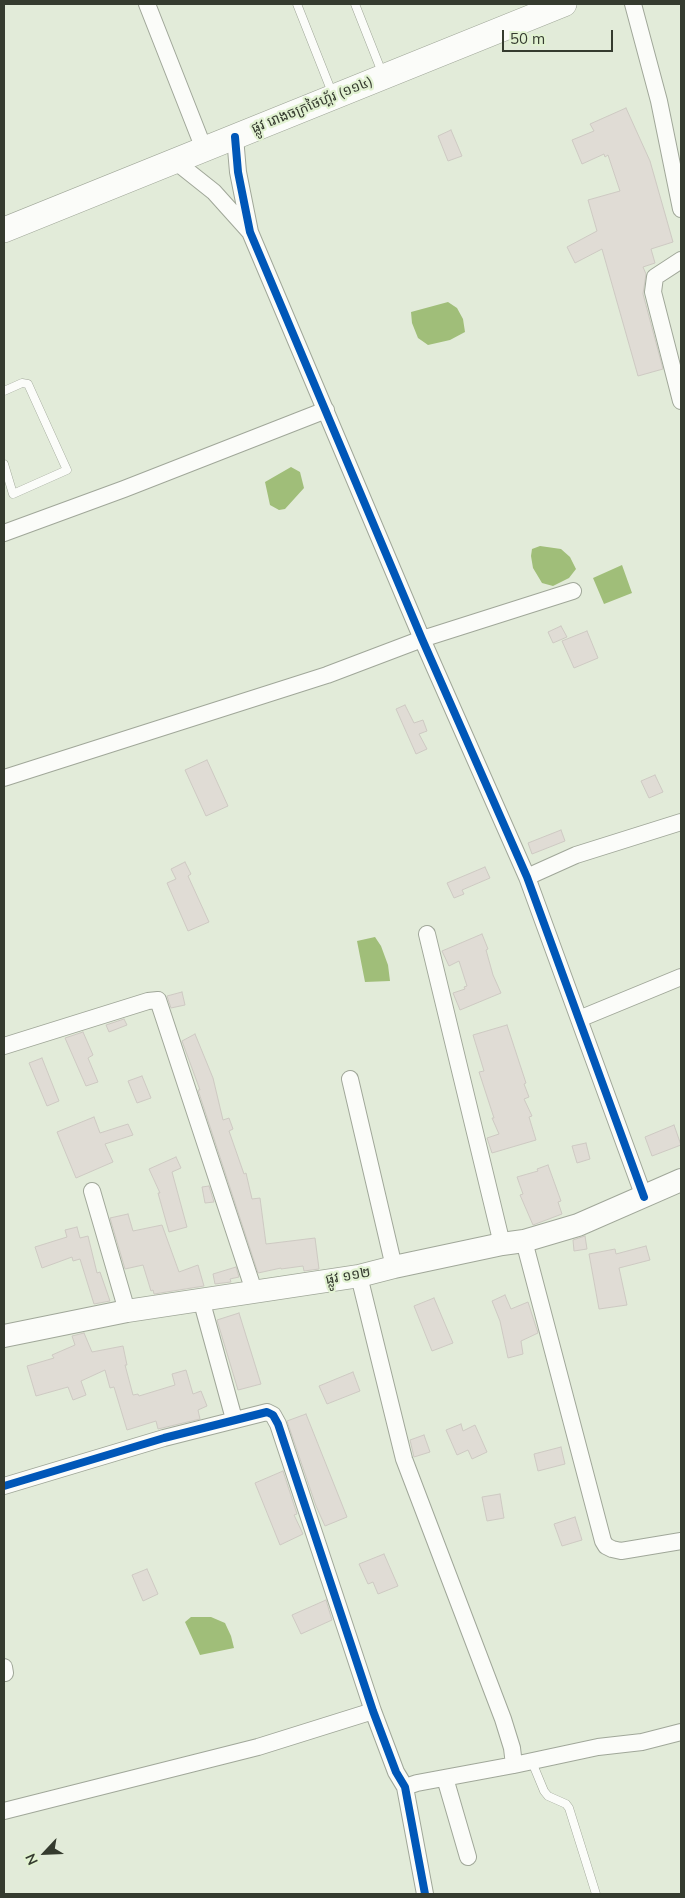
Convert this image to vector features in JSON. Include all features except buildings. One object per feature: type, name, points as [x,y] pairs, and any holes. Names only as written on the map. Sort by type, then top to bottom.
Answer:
[{"type":"main road","name":"ផ្លូវ រោងចក្រថៃហ្គ័រ (១១៤)","points":[[4,230],[564,4]]},
{"type":"street","points":[[146,4],[204,149]]},
{"type":"street","points":[[634,4],[659,101],[681,209]]},
{"type":"street","points":[[235,137],[238,172],[250,232],[422,639],[528,877],[644,1197]]},
{"type":"street","points":[[175,161],[214,192],[250,232]]},
{"type":"street","points":[[679,263],[655,277],[653,292],[681,401]]},
{"type":"street","points":[[4,533],[124,490],[326,410]]},
{"type":"street","points":[[4,778],[326,675],[422,639],[574,592]]},
{"type":"street","points":[[528,877],[576,855],[681,822]]},
{"type":"street","points":[[427,934],[502,1244]]},
{"type":"street","points":[[579,1019],[681,977]]},
{"type":"street","points":[[4,1046],[148,1001],[158,1000],[254,1291]]},
{"type":"street","points":[[350,1079],[394,1267]]},
{"type":"street","name":"ផ្លូវ ១១២","points":[[4,1336],[127,1310],[359,1276],[502,1244],[524,1241],[578,1225],[681,1180]]},
{"type":"street","points":[[92,1190],[127,1310]]},
{"type":"street","points":[[524,1241],[603,1541],[606,1546],[621,1551],[681,1541]]},
{"type":"street","points":[[359,1276],[404,1459],[503,1719],[512,1748],[514,1766]]},
{"type":"street","points":[[201,1299],[234,1419]]},
{"type":"street","points":[[4,1486],[234,1419],[267,1412],[273,1415],[278,1424],[373,1711],[396,1772],[404,1787],[425,1894]]},
{"type":"street","points":[[4,1810],[258,1747],[373,1711]]},
{"type":"street","points":[[404,1787],[514,1766],[598,1747],[642,1742],[681,1732]]},
{"type":"street","points":[[445,1778],[468,1857]]},
{"type":"lane","points":[[297,4],[333,97]]},
{"type":"lane","points":[[355,4],[383,77]]},
{"type":"lane","points":[[4,391],[22,383],[28,384],[67,470],[13,494],[4,464]]},
{"type":"lane","points":[[532,1762],[548,1796],[566,1804],[569,1808],[596,1894]]},
{"type":"shaded area","points":[[448,302],[457,308],[463,319],[465,332],[450,340],[428,345],[418,338],[412,323],[411,312]]},
{"type":"shaded area","points":[[291,467],[300,472],[304,488],[285,509],[279,510],[270,505],[265,482]]},
{"type":"shaded area","points":[[540,546],[561,549],[570,557],[576,569],[569,578],[553,586],[542,583],[533,568],[531,556],[532,549]]},
{"type":"shaded area","points":[[622,565],[632,593],[604,604],[593,578]]},
{"type":"shaded area","points":[[375,937],[381,946],[388,965],[390,981],[365,982],[357,941]]},
{"type":"shaded area","points":[[191,1617],[211,1617],[225,1623],[234,1648],[200,1655],[185,1622]]},
{"type":"cycle path","points":[[235,137],[238,172],[250,232],[422,639],[527,877],[644,1197]]},
{"type":"cycle path","points":[[4,1486],[164,1438],[267,1412],[273,1415],[278,1424],[373,1711],[396,1772],[405,1787],[425,1894]]}]
